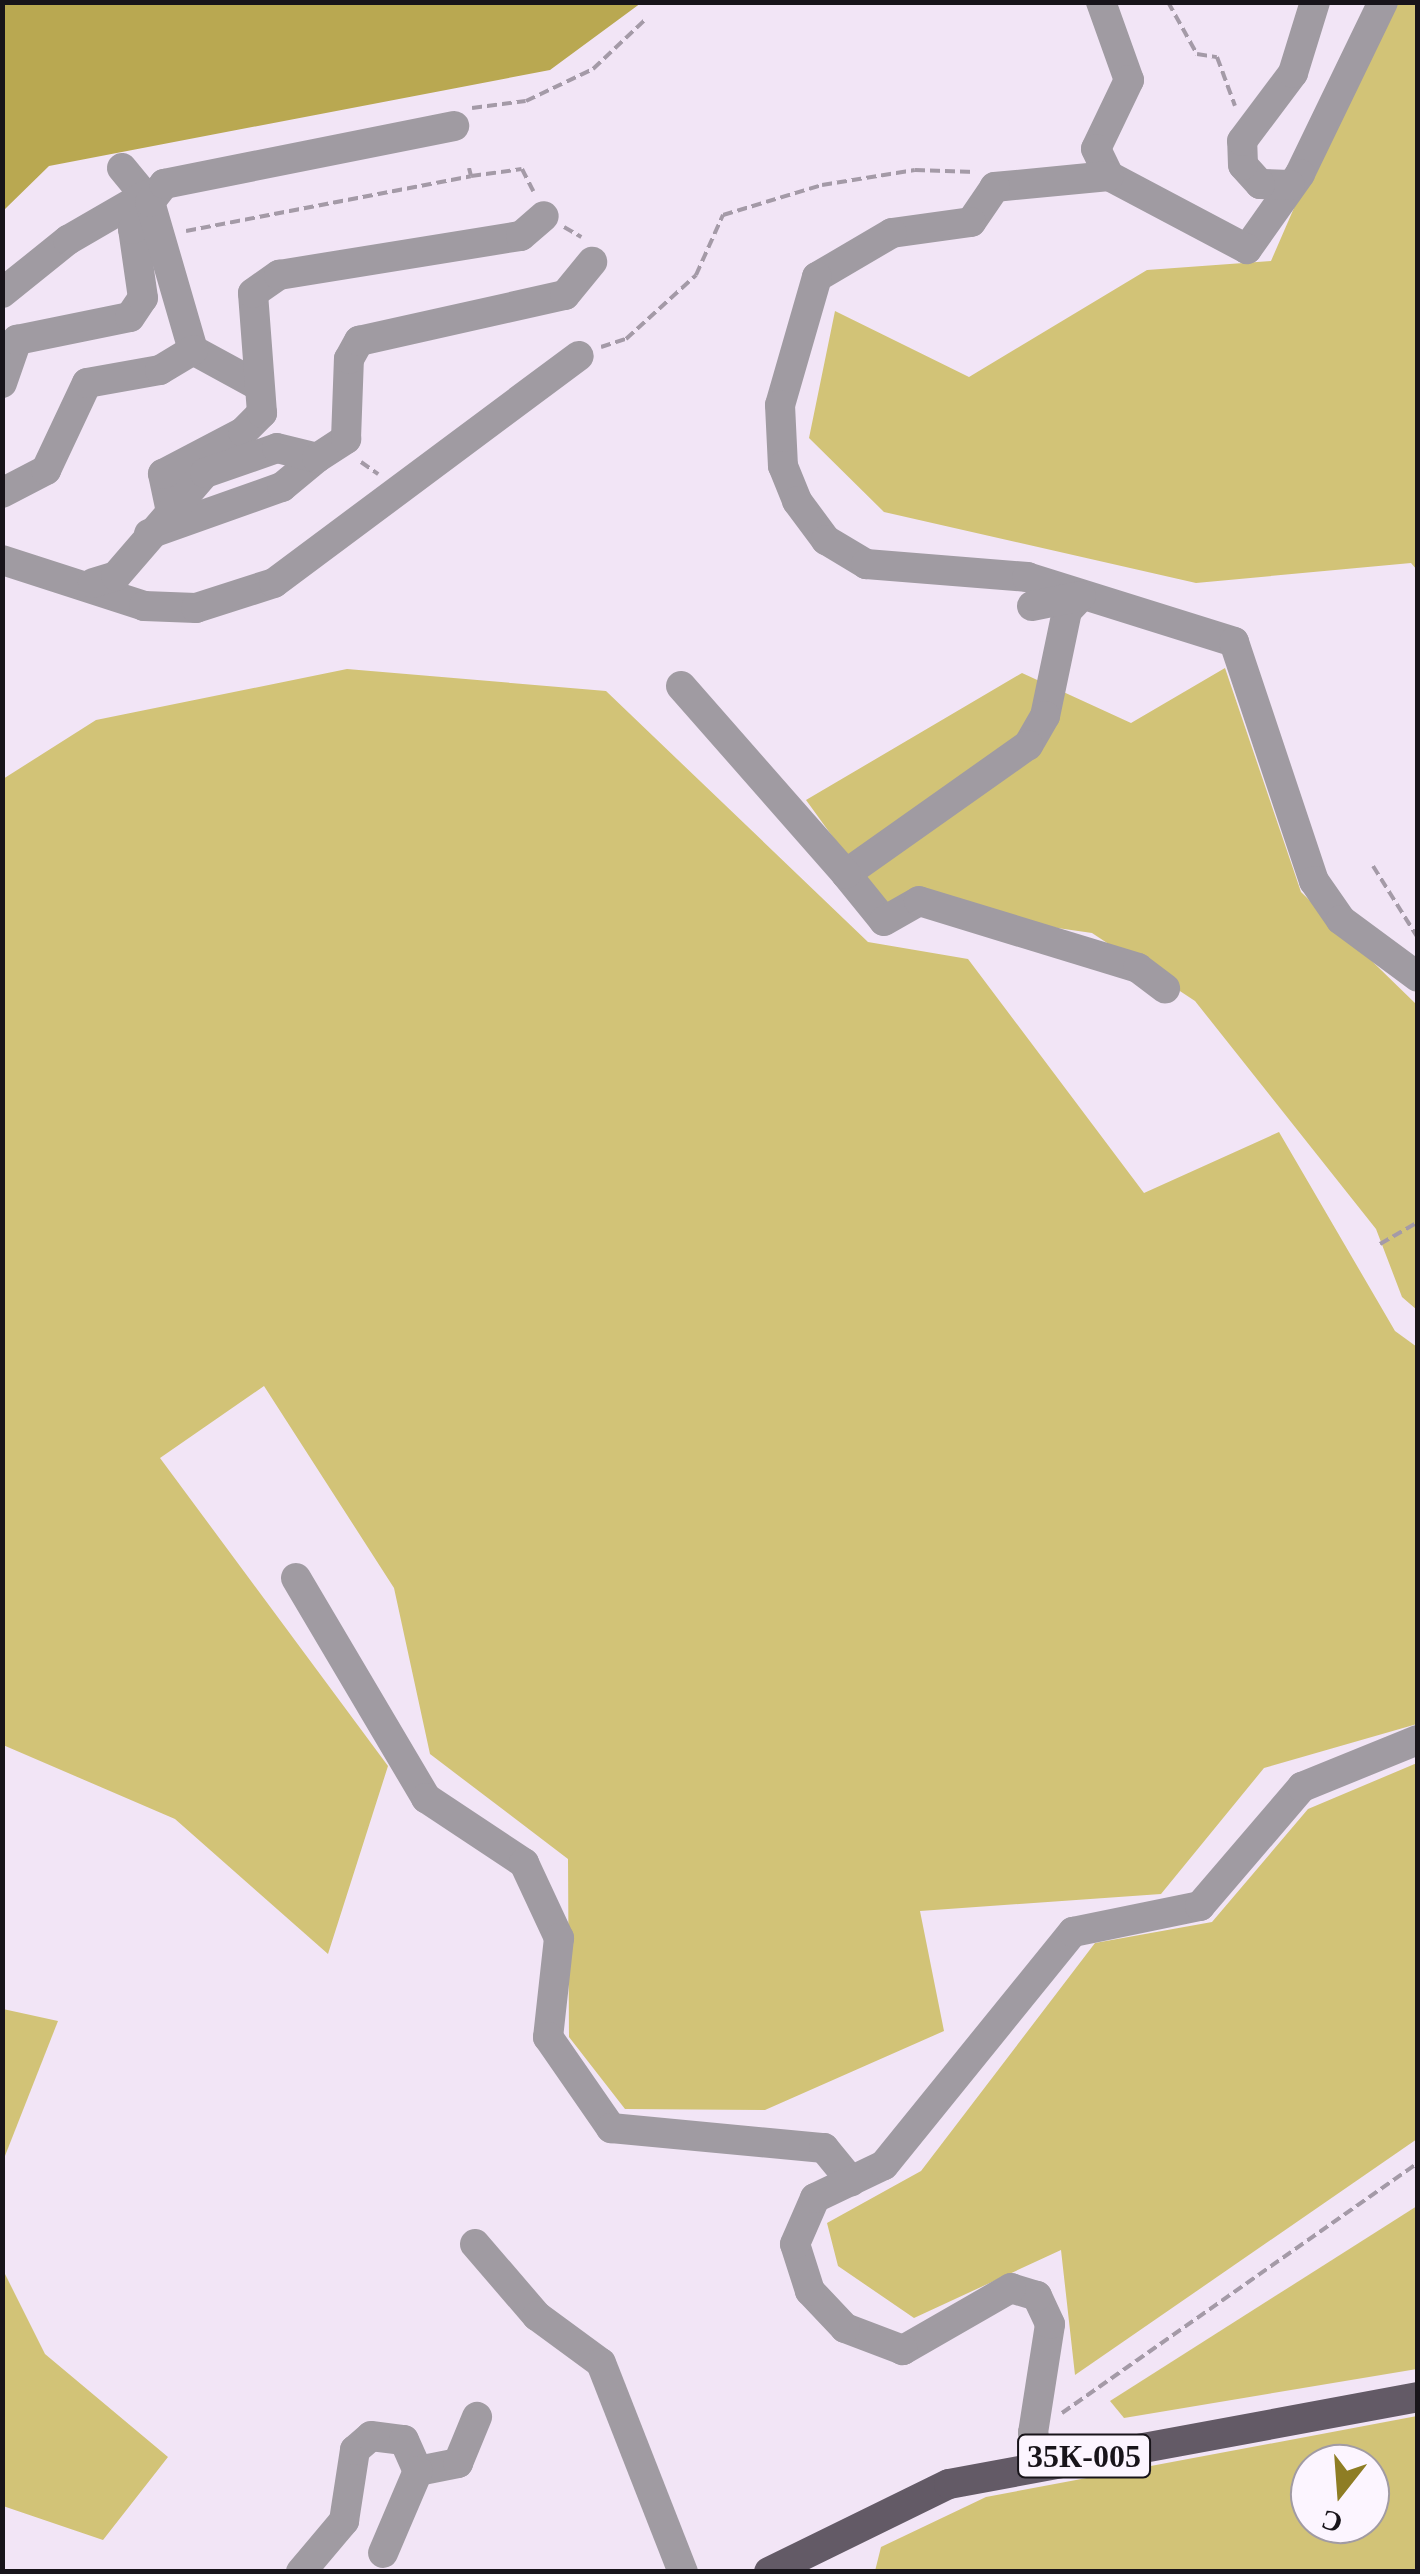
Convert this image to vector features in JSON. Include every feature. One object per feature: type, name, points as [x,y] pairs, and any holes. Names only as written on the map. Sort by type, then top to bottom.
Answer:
[{"type":"main road","name":"35К-005","points":[[769,2572],[887,2508],[1037,2448],[1418,2397]]},
{"type":"lane","points":[[1101,2],[1129,80],[1096,148],[1109,176]]},
{"type":"lane","points":[[1290,186],[1260,184],[1243,165],[1242,141],[1294,73],[1314,2]]},
{"type":"lane","points":[[1383,2],[1290,186],[1247,249],[1109,176],[995,187],[972,222],[892,232],[817,277],[780,405],[784,466],[826,540],[866,564],[1027,577],[1234,642],[1314,880],[1341,920],[1418,978]]},
{"type":"lane","points":[[2,383],[17,340],[130,317],[143,298],[133,229],[151,212],[164,184],[454,126]]},
{"type":"lane","points":[[122,168],[151,212],[193,350],[259,386]]},
{"type":"lane","points":[[2,292],[151,212]]},
{"type":"lane","points":[[170,506],[163,474],[243,432],[262,412],[253,292],[279,275],[521,236],[544,216]]},
{"type":"lane","points":[[149,534],[282,486],[327,451],[354,405],[349,359],[359,341],[565,296],[592,262]]},
{"type":"lane","points":[[2,493],[46,470],[87,383],[160,370],[193,350]]},
{"type":"lane","points":[[2,560],[93,583],[144,606],[196,608],[274,583],[580,356]]},
{"type":"lane","points":[[93,583],[116,576],[170,506],[205,473],[277,448],[327,451]]},
{"type":"lane","points":[[1032,606],[1081,596]]},
{"type":"lane","points":[[846,874],[1028,745],[1046,716],[1067,611],[1081,596]]},
{"type":"lane","points":[[681,686],[884,921],[919,901],[1138,968],[1165,988]]},
{"type":"lane","points":[[296,1578],[426,1798],[524,1863],[559,1938],[548,2038],[610,2128],[824,2148],[850,2181]]},
{"type":"lane","points":[[1037,2448],[1050,2324],[1038,2296],[1010,2288],[904,2350],[846,2328],[810,2291],[794,2244],[815,2198],[884,2165],[1073,1932],[1200,1906],[1302,1787],[1418,1740]]},
{"type":"lane","points":[[476,2244],[537,2316],[600,2364],[683,2572]]},
{"type":"lane","points":[[418,2471],[458,2464],[477,2417]]},
{"type":"lane","points":[[302,2572],[344,2522],[355,2450],[370,2436],[404,2440],[418,2471],[384,2553]]},
{"type":"path","points":[[1168,2],[1196,54],[1217,57],[1233,85]]},
{"type":"path","points":[[526,101],[593,69],[647,18]]},
{"type":"path","points":[[580,356],[626,339],[696,275],[724,215],[822,185],[915,170],[972,170],[995,187]]},
{"type":"path","points":[[151,212],[470,176]]},
{"type":"path","points":[[327,451],[402,491]]},
{"type":"path","points":[[1374,866],[1418,938]]},
{"type":"path","points":[[1380,1244],[1418,1222]]},
{"type":"path","points":[[1037,2448],[1418,2163]]},
{"type":"shaded area","points":[[3,2],[668,3],[641,3],[550,70],[49,166],[3,211]]},
{"type":"shaded area","points":[[1383,3],[1417,3],[1417,570],[1411,563],[1196,583],[884,512],[809,438],[835,311],[969,377],[1147,270],[1271,261]]},
{"type":"shaded area","points":[[1225,668],[1301,892],[1417,1005],[1417,1310],[1402,1297],[1376,1229],[1195,1001],[1092,933],[880,902],[806,800],[1022,673],[1131,723]]},
{"type":"shaded area","points":[[347,669],[606,691],[868,942],[968,959],[1144,1193],[1279,1132],[1395,1331],[1417,1347],[1417,1724],[1264,1768],[1161,1894],[920,1911],[944,2031],[765,2110],[625,2109],[569,2037],[568,1859],[430,1754],[394,1588],[264,1386],[160,1458],[388,1766],[328,1954],[175,1819],[3,1745],[3,779],[96,720]]},
{"type":"shaded area","points":[[1417,1763],[1417,2139],[1075,2375],[1061,2250],[914,2318],[838,2266],[827,2223],[921,2171],[1095,1943],[1212,1922],[1308,1809]]},
{"type":"shaded area","points":[[2,2009],[58,2021],[3,2161]]},
{"type":"shaded area","points":[[1417,2206],[1417,2369],[1124,2418],[1110,2401]]},
{"type":"shaded area","points":[[3,2270],[45,2354],[168,2457],[103,2540],[3,2506]]},
{"type":"shaded area","points":[[1417,2416],[1417,2571],[875,2571],[881,2547],[986,2497]]}]
